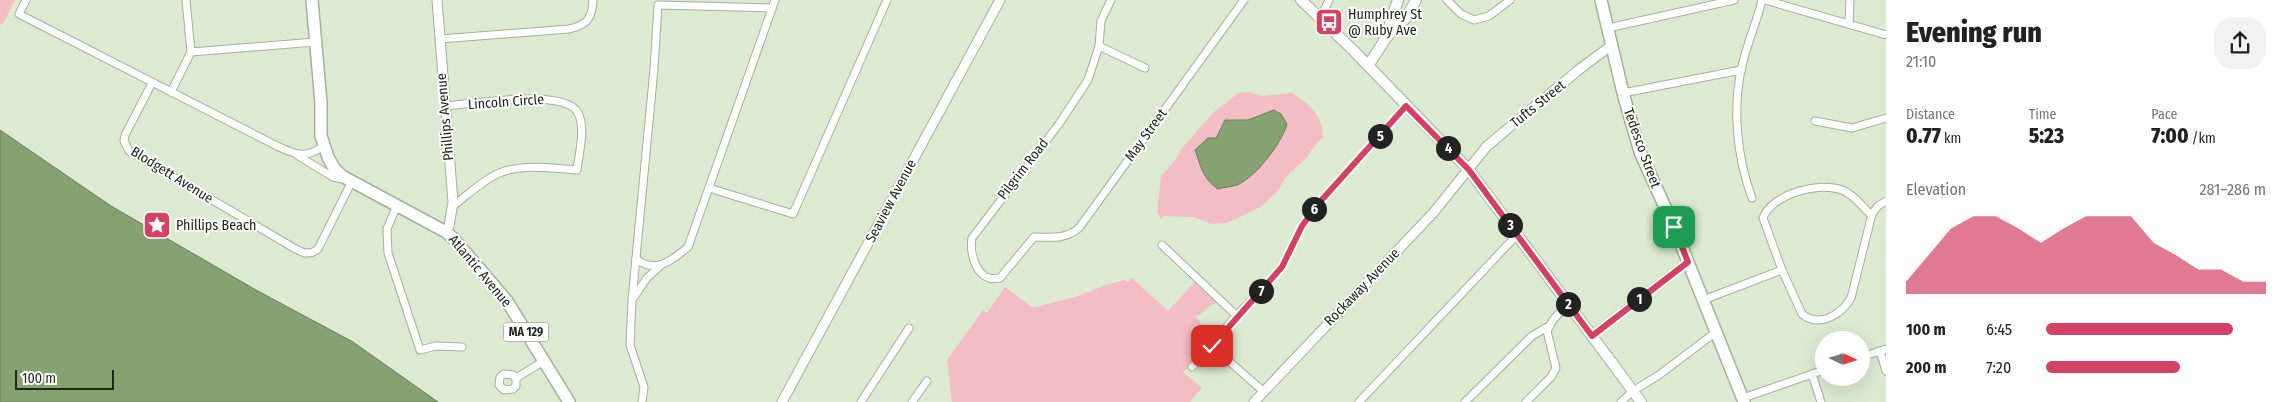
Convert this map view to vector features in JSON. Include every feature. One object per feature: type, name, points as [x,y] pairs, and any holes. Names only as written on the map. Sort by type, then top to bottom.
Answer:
[{"type":"main road","name":"Atlantic Avenue","points":[[312,0],[321,110],[320,127],[323,146],[334,168],[342,176],[446,232],[463,248],[507,301],[569,402]]},
{"type":"main road","points":[[1300,0],[1368,66],[1469,170],[1516,236],[1641,402]]},
{"type":"main road","points":[[1384,41],[1398,0]]},
{"type":"main road","points":[[1368,66],[1384,41],[1406,18],[1416,0]]},
{"type":"main road","name":"Tedesco Street","points":[[1601,0],[1623,93],[1644,162],[1688,262],[1743,400]]},
{"type":"main road","name":"Atlantic Avenue","points":[[321,110],[332,149],[352,181]]},
{"type":"street","points":[[26,0],[19,14],[297,155],[333,176],[352,181]]},
{"type":"street","points":[[171,92],[191,52],[186,0]]},
{"type":"street","name":"Phillips Avenue","points":[[437,0],[452,206],[449,226],[446,232]]},
{"type":"street","points":[[440,40],[569,29],[583,26],[590,17],[593,0]]},
{"type":"street","points":[[632,300],[647,278],[660,266],[688,247],[775,0]]},
{"type":"street","points":[[709,188],[792,214],[887,0]]},
{"type":"street","name":"Seaview Avenue","points":[[782,402],[1000,0]]},
{"type":"street","name":"Pilgrim Road","points":[[1031,239],[1000,278],[994,280],[984,276],[974,264],[972,238],[1072,105],[1091,75],[1099,46],[1101,21],[1111,0]]},
{"type":"street","name":"May Street","points":[[1031,239],[1036,237],[1061,237],[1072,234],[1079,228],[1244,0]]},
{"type":"street","points":[[1320,19],[1328,0]]},
{"type":"street","points":[[1447,0],[1467,18],[1474,20],[1489,16],[1510,0]]},
{"type":"street","points":[[1608,28],[1734,0]]},
{"type":"street","points":[[1752,198],[1742,169],[1738,105],[1741,70],[1764,0],[1886,35]]},
{"type":"street","points":[[1849,24],[1850,0]]},
{"type":"street","points":[[642,402],[644,387],[630,345],[632,300],[654,69],[658,6],[694,3],[772,8]]},
{"type":"street","points":[[191,52],[315,42]]},
{"type":"street","name":"Tufts Street","points":[[1469,170],[1487,146],[1581,68],[1612,45]]},
{"type":"street","points":[[1099,46],[1145,68]]},
{"type":"street","points":[[1623,93],[1741,70]]},
{"type":"street","name":"Blodgett Avenue","points":[[152,83],[125,135],[124,141],[129,151],[304,253],[309,254],[318,249],[352,181]]},
{"type":"street","name":"Lincoln Circle","points":[[445,106],[481,102],[554,99],[570,104],[578,111],[581,123],[577,170],[542,168],[506,171],[495,175],[452,206]]},
{"type":"street","points":[[1192,367],[1282,267],[1302,226],[1319,203],[1406,106]]},
{"type":"street","points":[[1815,121],[1852,128],[1886,118]]},
{"type":"street","points":[[297,155],[312,154],[323,146]]},
{"type":"street","name":"Rockaway Avenue","points":[[1254,402],[1434,212],[1469,170]]},
{"type":"street","points":[[1871,215],[1845,191],[1822,188],[1797,191],[1770,206],[1765,212],[1764,224],[1798,309],[1806,318],[1820,320],[1839,312],[1848,303],[1854,291],[1866,228],[1871,215],[1878,206],[1886,201]]},
{"type":"street","points":[[397,206],[387,229],[388,253],[420,350],[436,346],[462,347]]},
{"type":"street","points":[[1359,402],[1516,236]]},
{"type":"street","points":[[1162,245],[1237,316]]},
{"type":"street","points":[[636,259],[651,267],[660,266]]},
{"type":"street","points":[[1592,336],[1688,262]]},
{"type":"street","points":[[1703,300],[1782,270]]},
{"type":"street","points":[[1465,402],[1532,336],[1549,325],[1568,303]]},
{"type":"street","points":[[1526,402],[1552,376],[1556,368],[1547,333],[1549,325]]},
{"type":"street","points":[[861,402],[909,328]]},
{"type":"street","points":[[1621,402],[1633,391],[1659,375],[1716,332]]},
{"type":"street","points":[[1212,346],[1264,392]]},
{"type":"street","points":[[1870,355],[1883,350],[1886,371]]},
{"type":"street","points":[[516,378],[544,361]]},
{"type":"street","points":[[1743,400],[1815,373]]},
{"type":"street","points":[[1812,374],[1821,402]]},
{"type":"street","points":[[912,402],[927,382]]},
{"type":"shaded area","points":[[0,0],[15,0],[4,22],[0,25]]},
{"type":"shaded area","points":[[1248,92],[1261,96],[1292,93],[1314,111],[1321,123],[1323,138],[1285,178],[1278,191],[1262,206],[1240,217],[1226,223],[1211,224],[1193,217],[1164,216],[1161,219],[1157,212],[1161,176],[1176,159],[1182,148],[1214,112],[1238,93]],"holes":[[[1274,110],[1278,111],[1285,131],[1266,162],[1244,181],[1218,189],[1195,150],[1208,138],[1216,138],[1220,127],[1228,119],[1248,120]]]},
{"type":"shaded area","points":[[1274,110],[1281,114],[1287,124],[1274,150],[1260,167],[1245,181],[1237,185],[1218,189],[1208,181],[1195,150],[1208,138],[1216,138],[1225,120],[1248,120]]},
{"type":"shaded area","points":[[0,130],[111,206],[256,290],[353,342],[438,402],[0,402]]},
{"type":"shaded area","points":[[1132,278],[1168,311],[1195,282],[1217,303],[1196,316],[1201,324],[1205,339],[1196,359],[1183,372],[1202,388],[1190,402],[952,402],[947,360],[983,310],[987,313],[1005,287],[1032,307],[1078,296],[1124,280],[1128,282]]},
{"type":"place","name":"Humphrey St @ Ruby Ave","points":[[1329,22]]},
{"type":"place","name":"Phillips Beach","points":[[157,225]]},
{"type":"route","points":[[1212,346],[1229,324],[1282,267],[1302,226],[1319,203],[1406,106],[1469,170],[1506,218],[1516,236],[1592,336],[1657,284],[1688,262],[1674,227]]}]
